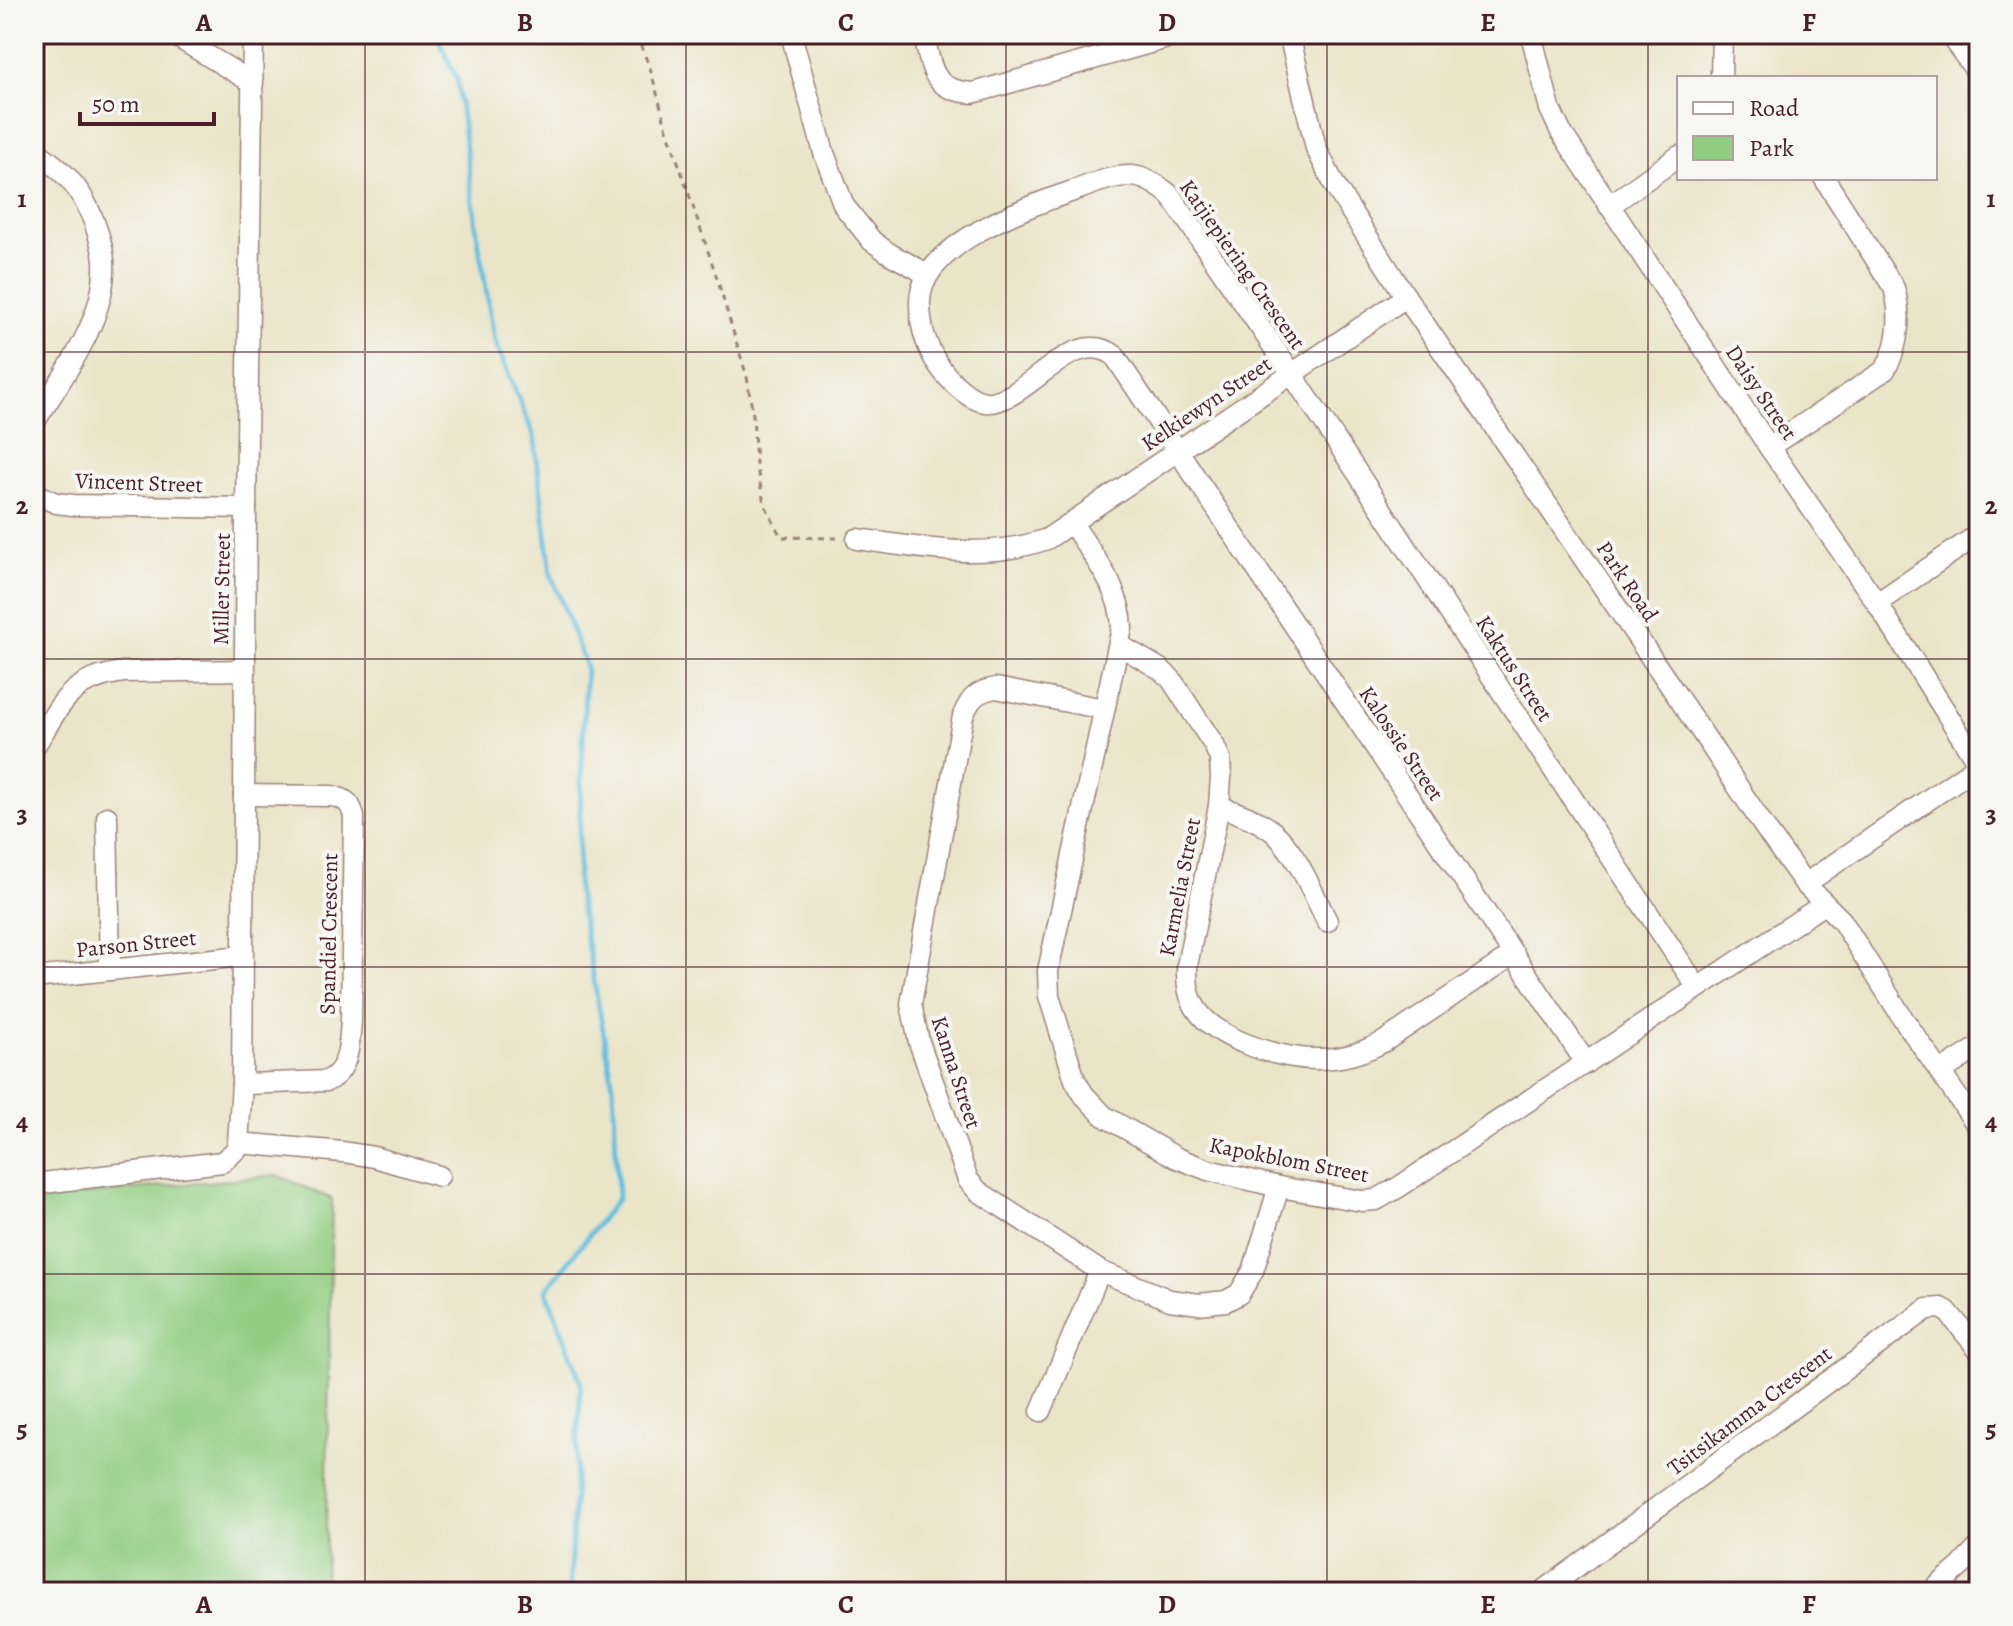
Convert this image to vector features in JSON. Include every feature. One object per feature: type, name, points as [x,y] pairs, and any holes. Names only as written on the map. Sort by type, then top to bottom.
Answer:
[{"type":"street","points":[[172,34],[253,83]]},
{"type":"street","name":"Miller Street","points":[[238,1143],[242,1084],[253,34]]},
{"type":"street","points":[[791,34],[824,153],[844,206],[872,241],[926,276],[920,293],[924,338],[937,364],[956,386],[977,400],[999,400],[1076,352],[1105,349],[1114,355],[1178,450]]},
{"type":"street","points":[[923,34],[936,79],[956,92],[973,93],[1182,34]]},
{"type":"street","name":"Park Road","points":[[1289,34],[1316,148],[1336,188],[1406,297],[1769,834],[1805,884],[1842,921],[1904,1020],[1979,1128]]},
{"type":"street","name":"Daisy Street","points":[[1531,34],[1550,109],[1561,132],[1769,447],[1877,603],[1979,765]]},
{"type":"street","points":[[1721,76],[1722,34]]},
{"type":"street","points":[[1949,34],[1979,75]]},
{"type":"street","points":[[34,150],[62,171],[81,193],[101,239],[104,260],[103,283],[80,349],[34,423]]},
{"type":"street","points":[[1609,206],[1677,157]]},
{"type":"street","name":"Katjiepiering Crescent","points":[[926,276],[944,255],[1017,210],[1105,180],[1132,176],[1142,178],[1170,195],[1292,374]]},
{"type":"street","points":[[1769,447],[1885,370],[1895,347],[1899,305],[1894,288],[1825,180]]},
{"type":"street","name":"Kelkiewyn Street","points":[[857,539],[943,551],[1005,550],[1047,539],[1406,297]]},
{"type":"street","name":"Kaktus Street","points":[[1292,374],[1697,987]]},
{"type":"street","name":"Kalossie Street","points":[[1178,450],[1586,1063]]},
{"type":"street","name":"Vincent Street","points":[[34,493],[56,503],[73,505],[246,508]]},
{"type":"street","name":"Kapokblom Street","points":[[1072,523],[1115,592],[1122,628],[1048,971],[1049,996],[1075,1080],[1084,1095],[1104,1116],[1177,1158],[1208,1170],[1279,1187],[1362,1201],[1376,1200],[1824,904]]},
{"type":"street","points":[[1877,603],[1979,534]]},
{"type":"street","name":"Karmelia Street","points":[[1119,645],[1171,679],[1220,759],[1219,806],[1187,966],[1187,987],[1201,1017],[1230,1038],[1293,1057],[1317,1059],[1350,1055],[1385,1041],[1514,954]]},
{"type":"street","points":[[34,747],[64,700],[88,680],[123,672],[244,670]]},
{"type":"street","name":"Kanna Street","points":[[1104,709],[996,688],[974,695],[963,716],[911,1004],[919,1042],[968,1180],[978,1191],[1100,1271],[1178,1302],[1211,1304],[1239,1294],[1253,1271],[1279,1187]]},
{"type":"street","points":[[1805,884],[1979,765]]},
{"type":"street","name":"Spandiel Crescent","points":[[242,1084],[327,1081],[337,1074],[345,1062],[351,1021],[354,817],[349,802],[332,796],[244,795]]},
{"type":"street","points":[[1219,806],[1253,819],[1273,832],[1290,852],[1327,921]]},
{"type":"street","points":[[107,817],[110,970]]},
{"type":"street","name":"Parson Street","points":[[34,978],[242,956]]},
{"type":"street","points":[[1940,1072],[1979,1047]]},
{"type":"street","points":[[1965,1107],[1979,1090]]},
{"type":"street","points":[[34,1184],[222,1162],[236,1150],[238,1143],[374,1157],[439,1176]]},
{"type":"street","points":[[1041,1411],[1100,1271]]},
{"type":"street","name":"Tsitsikamma Crescent","points":[[1542,1592],[1927,1309],[1947,1311],[1979,1350]]},
{"type":"street","points":[[1931,1592],[1979,1547]]},
{"type":"path","points":[[636,34],[650,68],[747,377],[756,464],[764,503],[781,537],[857,539]]},
{"type":"green space","points":[[277,1175],[332,1199],[325,1592],[34,1592],[34,1201]]},
{"type":"waterway","points":[[436,34],[457,79],[494,339],[534,436],[551,574],[586,667],[577,888],[613,1085],[618,1198],[546,1290],[581,1382],[569,1592]]}]
